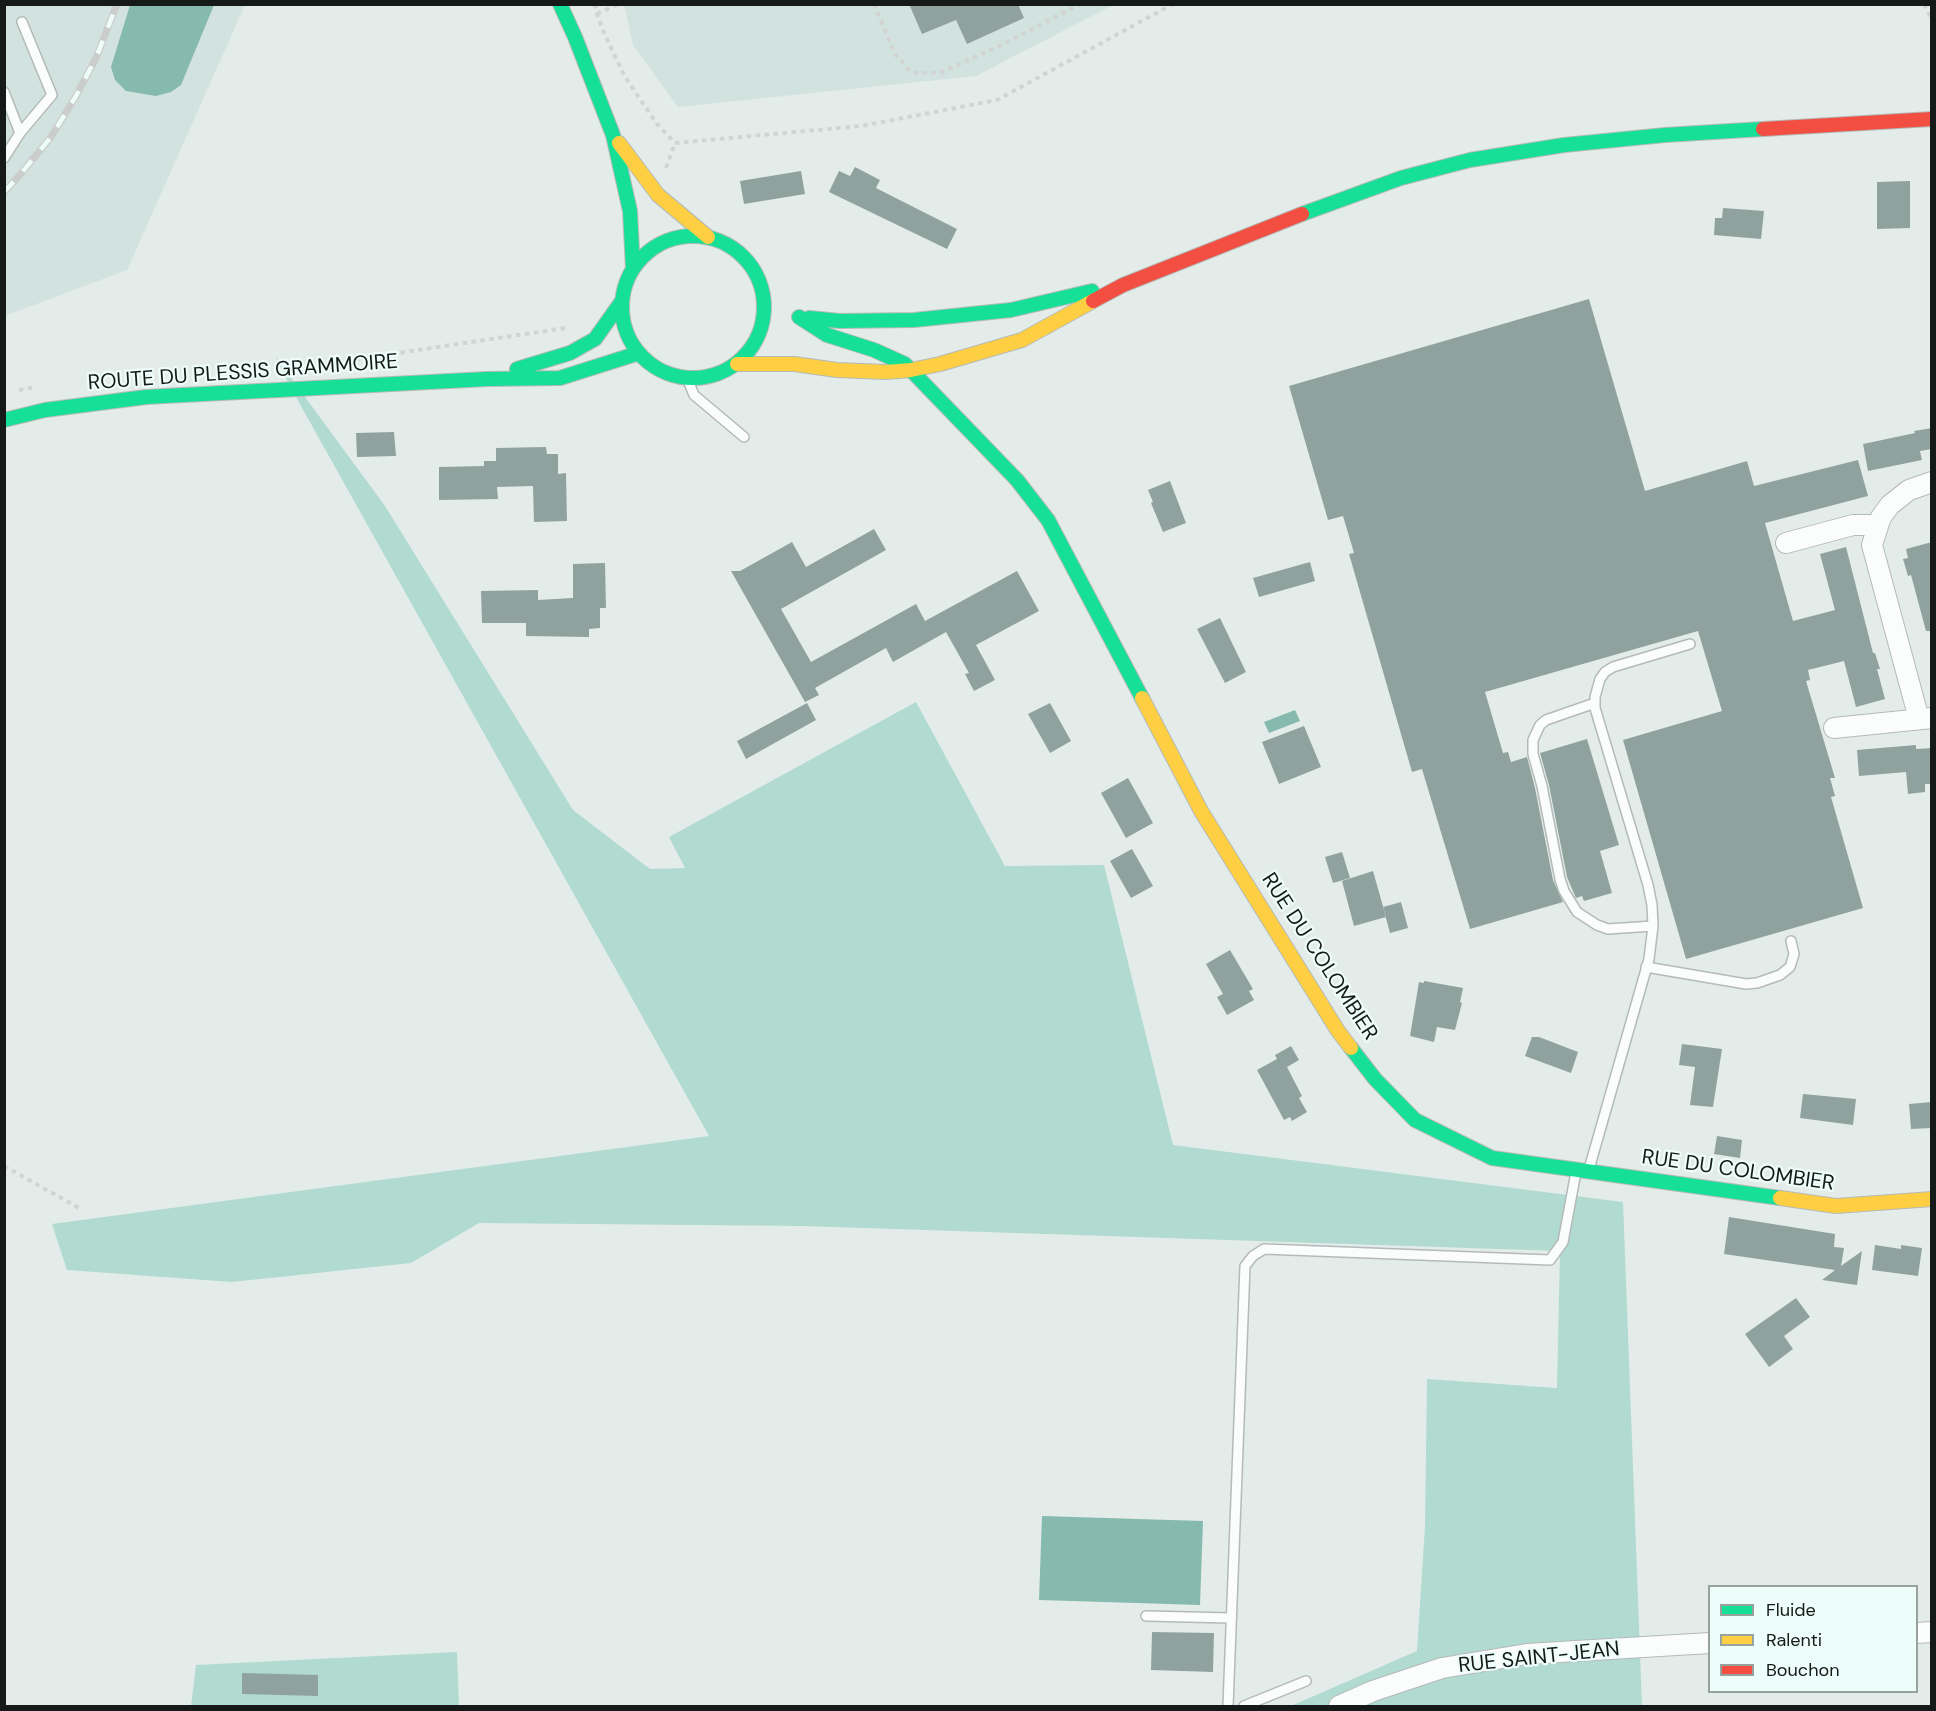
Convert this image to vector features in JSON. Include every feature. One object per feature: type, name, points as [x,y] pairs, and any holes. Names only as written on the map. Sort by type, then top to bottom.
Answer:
[{"type":"street","points":[[560,4],[613,135],[630,211],[633,269]]},
{"type":"street","points":[[737,364],[794,364],[860,372],[886,372],[940,364],[1022,340],[1123,285],[1264,228],[1401,178],[1470,160],[1564,145],[1665,135],[1932,119]]},
{"type":"street","points":[[613,135],[658,195],[708,237],[728,245],[745,258],[758,276],[764,297],[764,316],[760,334],[750,350],[737,364],[722,372],[705,378],[687,378],[669,374],[652,366],[639,353],[628,337],[623,319],[622,301],[625,284],[633,269],[647,252],[666,241],[687,236],[708,237]]},
{"type":"street","points":[[790,312],[840,321],[914,320],[1011,310],[1123,285]]},
{"type":"street","name":"RUE DU COLOMBIER","points":[[764,297],[827,334],[874,350],[905,364],[1017,480],[1048,520],[1202,811],[1338,1030],[1375,1079],[1415,1120],[1492,1158],[1836,1206],[1932,1199]]},
{"type":"street","name":"ROUTE DU PLESSIS GRAMMOIRE","points":[[487,379],[570,353],[595,339],[622,301]]},
{"type":"street","name":"ROUTE DU PLESSIS GRAMMOIRE","points":[[4,420],[45,410],[146,397],[487,379],[560,378],[639,353]]},
{"type":"street","points":[[1834,728],[1925,719],[1872,545],[1878,525],[1890,505],[1915,487],[1932,482]]},
{"type":"street","points":[[1786,543],[1853,525],[1878,525]]},
{"type":"street","name":"RUE SAINT-JEAN","points":[[1339,1707],[1373,1691],[1442,1668],[1527,1654],[1708,1643]]},
{"type":"lane","points":[[4,158],[52,95],[22,22]]},
{"type":"lane","points":[[4,92],[21,133]]},
{"type":"lane","points":[[687,378],[694,395],[744,437]]},
{"type":"lane","points":[[1228,1707],[1245,1266],[1253,1256],[1264,1249],[1550,1260],[1563,1242],[1582,1171],[1646,967],[1653,926],[1648,885],[1595,708],[1597,687],[1605,672],[1613,667],[1690,644]]},
{"type":"lane","points":[[1595,703],[1546,720],[1540,725],[1533,740],[1533,754],[1542,786],[1560,879],[1566,896],[1577,912],[1597,925],[1608,929],[1653,926]]},
{"type":"lane","points":[[1646,967],[1746,984],[1757,983],[1780,975],[1790,967],[1794,954],[1791,940]]},
{"type":"lane","points":[[1146,1616],[1231,1618]]},
{"type":"lane","points":[[1244,1707],[1306,1681]]},
{"type":"path","points":[[595,4],[597,14],[625,77],[657,124],[675,143]]},
{"type":"path","points":[[597,14],[618,4]]},
{"type":"path","points":[[874,4],[895,54],[912,73],[940,73],[1001,45],[1080,4]]},
{"type":"path","points":[[675,143],[861,126],[997,100],[1173,4]]},
{"type":"path","points":[[1924,4],[1932,20]]},
{"type":"path","points":[[666,177],[666,169],[675,143]]},
{"type":"path","points":[[333,363],[575,327]]},
{"type":"path","points":[[13,392],[41,386]]},
{"type":"path","points":[[4,1166],[81,1209]]},
{"type":"shaded area","points":[[5,5],[245,5],[127,270],[5,316]]},
{"type":"shaded area","points":[[130,5],[214,5],[181,85],[171,92],[156,96],[126,91],[115,80],[111,67]]},
{"type":"shaded area","points":[[624,5],[1113,5],[976,76],[678,107],[633,45]]},
{"type":"shaded area","points":[[275,356],[385,506],[573,810],[650,869],[685,868],[669,837],[916,702],[1005,866],[1104,865],[1173,1145],[1623,1202],[1642,1706],[1291,1706],[1417,1651],[1425,1526],[1427,1379],[1557,1388],[1560,1251],[804,1226],[479,1223],[411,1263],[232,1282],[67,1270],[52,1224],[709,1136]]},
{"type":"shaded area","points":[[1295,710],[1300,721],[1269,733],[1264,722]]},
{"type":"shaded area","points":[[1042,1516],[1203,1521],[1200,1605],[1039,1600]]},
{"type":"shaded area","points":[[457,1652],[459,1706],[191,1706],[196,1665]]},
{"type":"building","points":[[909,4],[1018,4],[1024,18],[967,44],[956,20],[922,34]]},
{"type":"building","points":[[855,167],[880,180],[876,188],[957,229],[947,249],[829,192],[839,171],[850,176]]},
{"type":"building","points":[[801,171],[805,194],[744,204],[740,181]]},
{"type":"building","points":[[1910,181],[1910,228],[1877,229],[1877,182]]},
{"type":"building","points":[[1723,208],[1764,211],[1761,239],[1714,235],[1715,218],[1722,218]]},
{"type":"building","points":[[1589,299],[1645,491],[1747,461],[1754,486],[1858,460],[1868,496],[1765,523],[1793,621],[1835,610],[1820,554],[1846,547],[1873,653],[1875,653],[1880,669],[1877,669],[1885,699],[1856,707],[1844,661],[1808,670],[1810,680],[1806,681],[1835,778],[1830,778],[1835,796],[1831,797],[1863,908],[1686,959],[1623,740],[1722,711],[1698,631],[1485,692],[1503,753],[1508,752],[1511,762],[1527,757],[1553,880],[1563,902],[1470,929],[1422,769],[1412,772],[1349,554],[1354,553],[1343,516],[1328,520],[1289,386]]},
{"type":"building","points":[[1932,428],[1932,449],[1920,451],[1922,460],[1868,471],[1863,444]]},
{"type":"building","points":[[394,432],[396,456],[357,457],[356,433]]},
{"type":"building","points":[[546,447],[547,454],[558,454],[558,474],[566,473],[567,521],[534,522],[533,486],[497,487],[498,499],[439,500],[439,467],[484,466],[484,461],[496,461],[496,448]]},
{"type":"building","points":[[1170,481],[1186,523],[1163,532],[1148,490]]},
{"type":"building","points":[[874,529],[886,550],[781,609],[811,662],[916,604],[925,621],[1017,571],[1039,611],[976,645],[995,680],[974,691],[965,674],[969,673],[946,632],[893,662],[886,648],[815,688],[819,695],[805,702],[731,571],[740,571],[792,542],[806,567]]},
{"type":"building","points":[[1932,542],[1932,631],[1926,631],[1911,575],[1908,576],[1903,559],[1908,558],[1906,549]]},
{"type":"building","points":[[1310,562],[1315,581],[1259,597],[1253,578]]},
{"type":"building","points":[[605,563],[606,608],[600,608],[600,628],[589,629],[589,637],[526,636],[526,623],[482,623],[481,591],[538,590],[538,600],[573,598],[573,564]]},
{"type":"building","points":[[1220,618],[1246,672],[1225,683],[1197,629]]},
{"type":"building","points":[[807,703],[816,720],[746,759],[737,741]]},
{"type":"building","points":[[1050,703],[1071,741],[1050,753],[1028,714]]},
{"type":"building","points":[[1304,726],[1321,767],[1279,784],[1262,742]]},
{"type":"building","points":[[1587,739],[1619,845],[1600,851],[1612,893],[1584,901],[1582,896],[1576,898],[1567,877],[1549,785],[1540,753]]},
{"type":"building","points":[[1916,745],[1916,749],[1932,748],[1932,784],[1925,784],[1925,792],[1908,794],[1906,772],[1859,776],[1857,750]]},
{"type":"building","points":[[1128,778],[1153,823],[1126,838],[1101,793]]},
{"type":"building","points":[[1132,849],[1153,886],[1131,898],[1110,861]]},
{"type":"building","points":[[1342,852],[1350,878],[1333,883],[1325,857]]},
{"type":"building","points":[[1373,871],[1386,917],[1354,926],[1342,881]]},
{"type":"building","points":[[1401,902],[1408,928],[1390,933],[1383,907]]},
{"type":"building","points":[[1230,950],[1253,989],[1249,991],[1254,1000],[1227,1015],[1217,997],[1223,994],[1206,964]]},
{"type":"building","points":[[1424,981],[1463,988],[1460,1002],[1462,1003],[1455,1030],[1437,1027],[1434,1042],[1410,1036],[1419,982],[1424,983]]},
{"type":"building","points":[[1532,1037],[1539,1037],[1578,1052],[1571,1073],[1525,1056]]},
{"type":"building","points":[[1682,1044],[1722,1049],[1713,1107],[1690,1105],[1695,1067],[1679,1065]]},
{"type":"building","points":[[1291,1046],[1299,1060],[1287,1067],[1302,1096],[1299,1098],[1307,1112],[1292,1121],[1290,1117],[1284,1120],[1257,1070],[1277,1059],[1275,1055]]},
{"type":"building","points":[[1803,1094],[1856,1099],[1853,1125],[1800,1118]]},
{"type":"building","points":[[1932,1102],[1932,1128],[1911,1129],[1909,1104]]},
{"type":"building","points":[[1717,1136],[1742,1140],[1740,1158],[1714,1154]]},
{"type":"building","points":[[1729,1217],[1835,1234],[1834,1247],[1844,1248],[1841,1266],[1862,1251],[1857,1285],[1822,1280],[1835,1270],[1724,1254]]},
{"type":"building","points":[[1875,1245],[1901,1249],[1901,1245],[1922,1248],[1918,1276],[1872,1270]]},
{"type":"building","points":[[1796,1298],[1810,1317],[1784,1336],[1793,1349],[1769,1367],[1745,1334]]},
{"type":"building","points":[[1152,1632],[1214,1633],[1213,1672],[1151,1670]]},
{"type":"building","points":[[242,1673],[318,1675],[318,1696],[242,1694]]},
{"type":"railway","points":[[4,192],[51,137],[76,96],[96,58],[117,4]]},
{"type":"traffic: fast","points":[[560,4],[613,135],[630,211],[633,269]]},
{"type":"traffic: fast","points":[[1302,214],[1401,178],[1470,160],[1564,145],[1665,135],[1763,129]]},
{"type":"traffic: fast","points":[[693,236],[720,241],[743,257],[759,280],[764,307],[759,334],[743,357],[720,373],[693,378],[666,373],[643,357],[627,334],[622,307],[627,280],[643,257],[666,241],[693,236]]},
{"type":"traffic: fast","points":[[809,318],[840,321],[914,320],[1011,310],[1092,291]]},
{"type":"traffic: fast","points":[[517,369],[570,353],[595,339],[622,301]]},
{"type":"traffic: fast","points":[[799,317],[827,335],[874,350],[905,364],[1017,480],[1048,520],[1142,698]]},
{"type":"traffic: fast","points":[[4,420],[45,410],[146,397],[487,379],[560,378],[639,353]]},
{"type":"traffic: fast","points":[[1351,1048],[1375,1079],[1415,1120],[1492,1158],[1780,1198]]},
{"type":"traffic: slow","points":[[619,143],[658,195],[708,237]]},
{"type":"traffic: slow","points":[[737,364],[794,364],[837,370],[886,372],[911,370],[1022,340],[1093,301]]},
{"type":"traffic: slow","points":[[1142,698],[1201,811],[1338,1031],[1351,1048]]},
{"type":"traffic: slow","points":[[1780,1198],[1836,1206],[1932,1199]]},
{"type":"traffic: jam","points":[[1763,129],[1932,119]]},
{"type":"traffic: jam","points":[[1093,301],[1123,285],[1302,214]]}]
